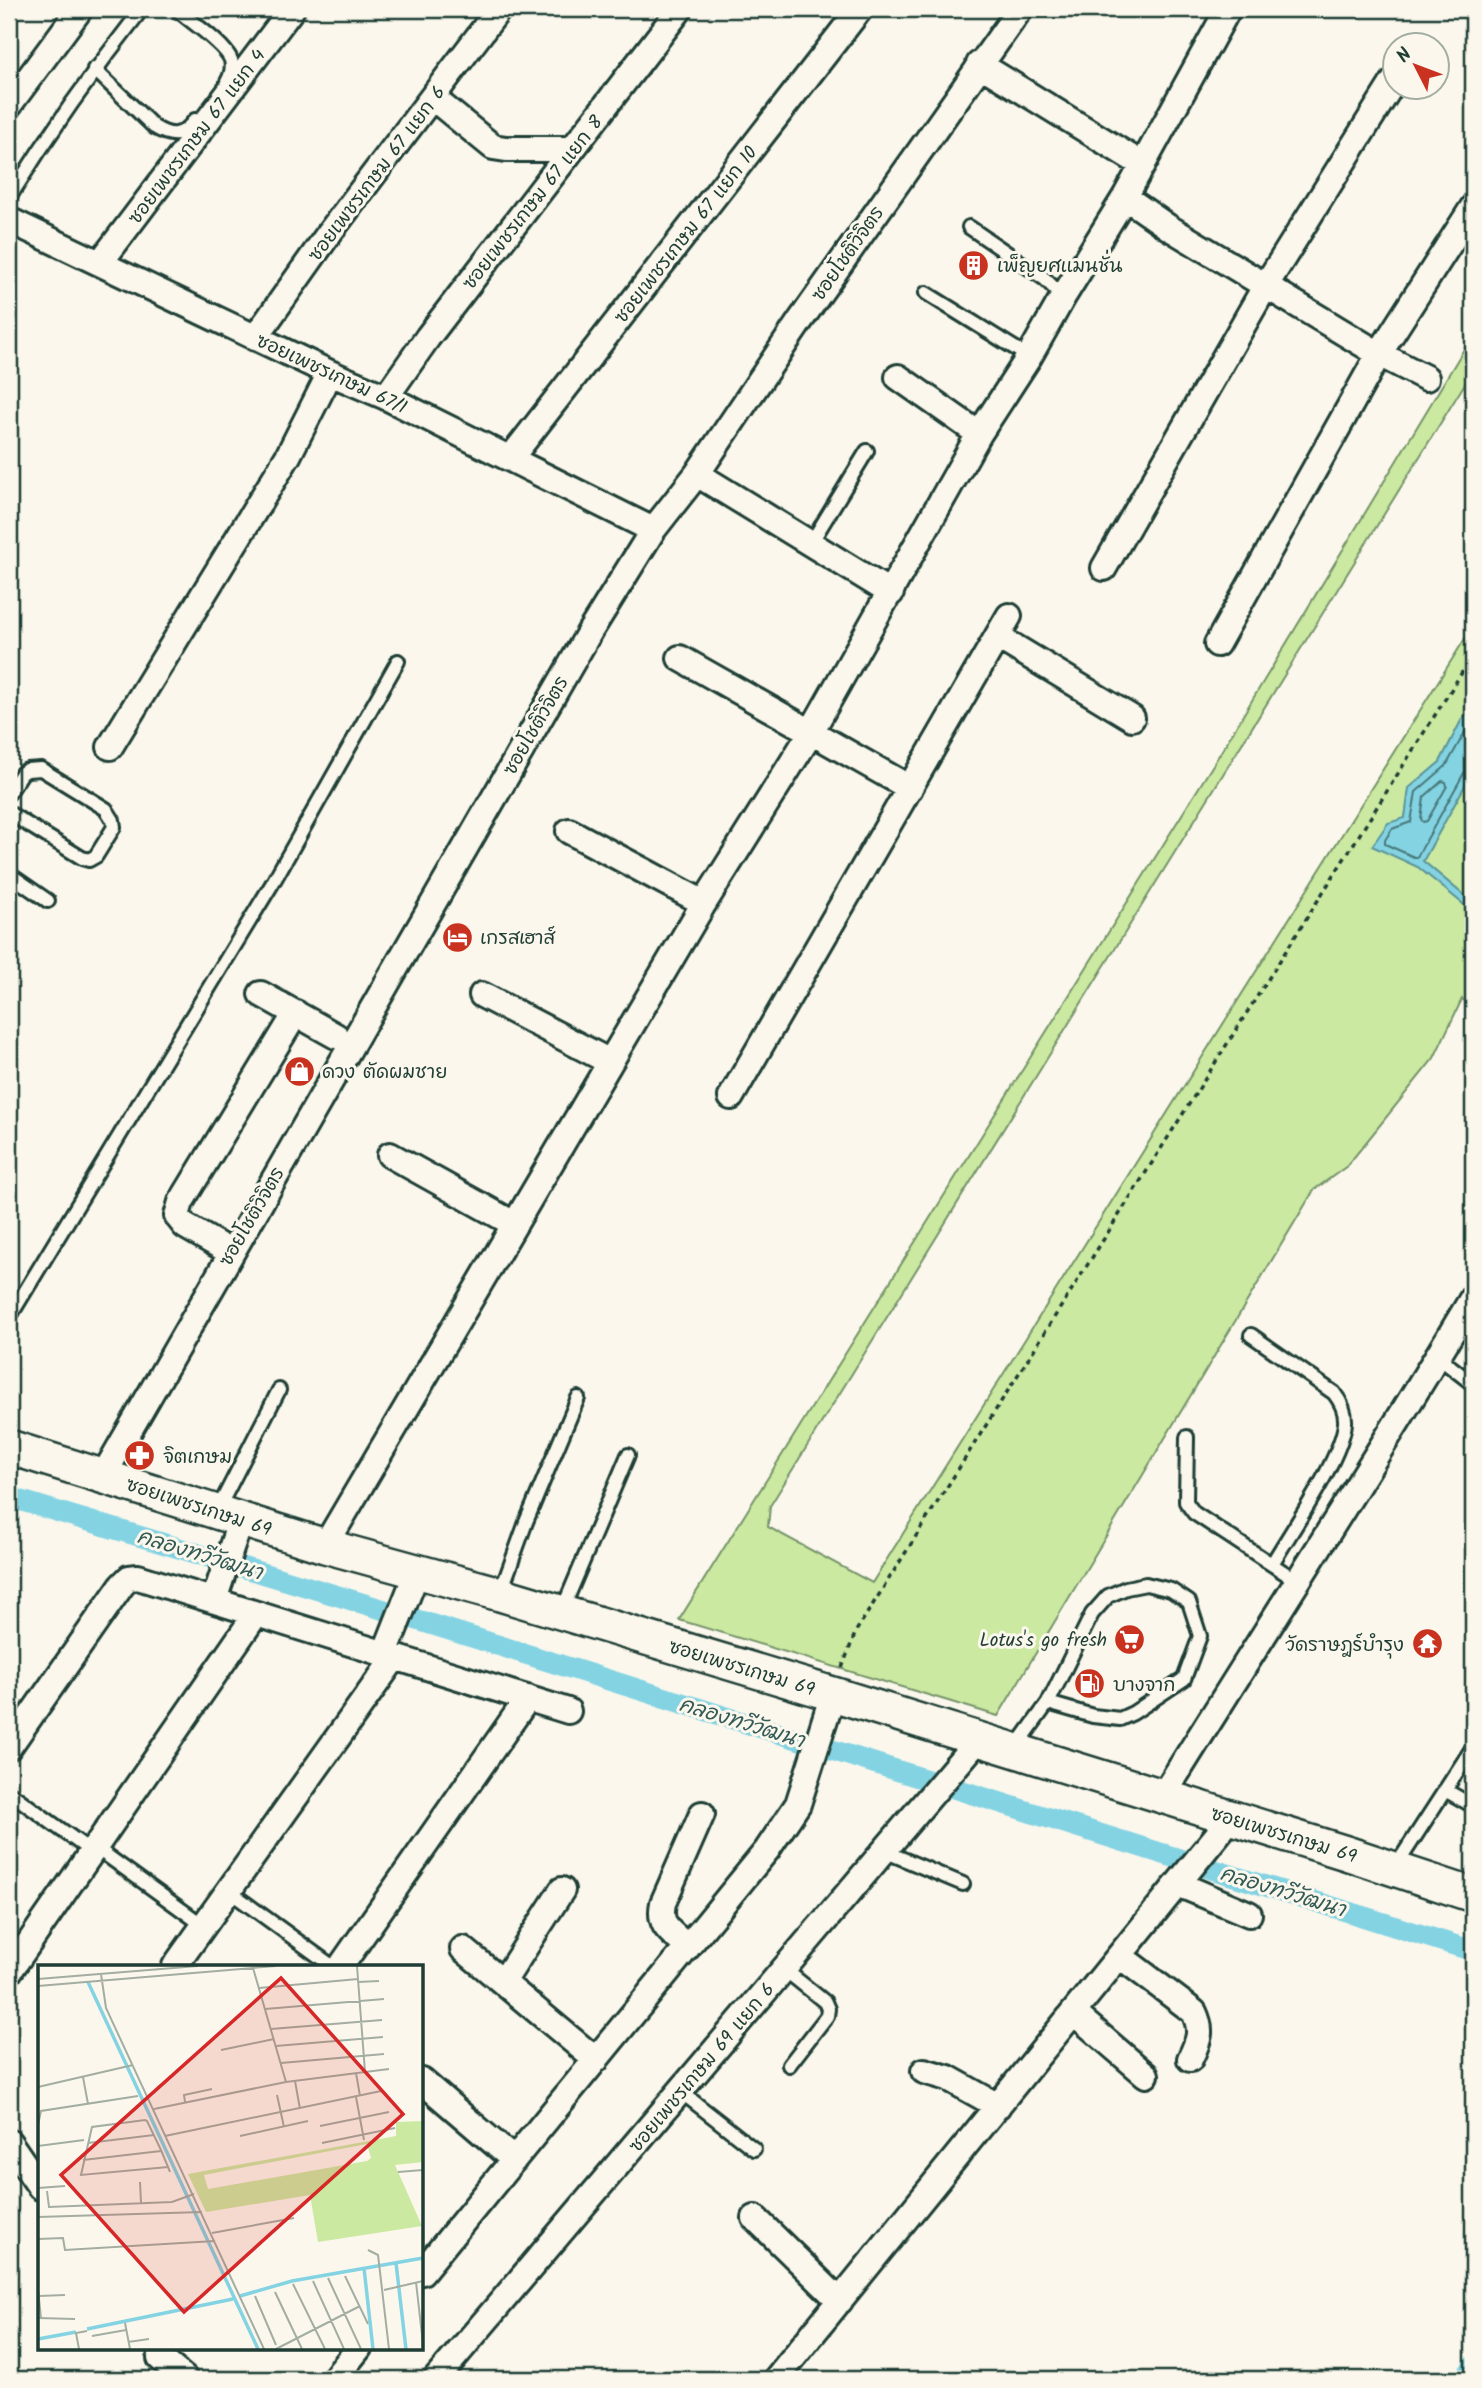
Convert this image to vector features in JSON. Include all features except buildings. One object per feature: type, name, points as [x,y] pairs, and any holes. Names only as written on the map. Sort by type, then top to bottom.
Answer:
[{"type":"main road","name":"ซอยเพชรเกษม 69","points":[[9,1447],[103,1476],[231,1523],[325,1546],[414,1580],[500,1594],[830,1705],[972,1748],[1014,1751],[1163,1797],[1224,1827],[1394,1869],[1473,1895]]},
{"type":"street","points":[[9,104],[80,9]]},
{"type":"street","name":"ซอยเพชรเกษม 67 แยก 4","points":[[100,263],[292,9]]},
{"type":"street","name":"ซอยเพชรเกษม 67 แยก 6","points":[[255,338],[330,232],[499,9]]},
{"type":"street","name":"ซอยเพชรเกษม 67 แยก 8","points":[[386,397],[436,327],[680,9]]},
{"type":"street","name":"ซอยเพชรเกษม 67 แยก 10","points":[[510,459],[860,9]]},
{"type":"street","name":"ซอยโชติวิจิตร","points":[[103,1476],[589,632],[653,530],[696,474],[979,64],[1020,9]]},
{"type":"street","points":[[325,1546],[704,903],[810,733],[979,434],[1029,357],[1125,197],[1227,12]]},
{"type":"street","points":[[979,64],[1143,165]]},
{"type":"street","points":[[433,98],[493,147],[563,149]]},
{"type":"street","points":[[1104,568],[1266,285],[1382,102]]},
{"type":"street","points":[[1125,197],[1168,227],[1379,354],[1426,378]]},
{"type":"street","points":[[1217,644],[1379,354],[1473,207]]},
{"type":"street","name":"ซอยเพชรเกษม 67/1","points":[[9,220],[255,338],[386,397],[653,530]]},
{"type":"street","points":[[110,747],[288,456],[330,373]]},
{"type":"street","points":[[898,377],[979,434]]},
{"type":"street","points":[[696,474],[891,593]]},
{"type":"street","points":[[731,1097],[1003,627],[1132,718]]},
{"type":"street","points":[[680,658],[910,788]]},
{"type":"street","points":[[569,831],[704,903]]},
{"type":"street","points":[[261,994],[336,1036]]},
{"type":"street","points":[[482,995],[610,1062]]},
{"type":"street","points":[[230,1252],[185,1226],[177,1216],[181,1202],[296,1013]]},
{"type":"street","points":[[390,1155],[514,1224]]},
{"type":"street","points":[[1163,1797],[1395,1428],[1473,1297]]},
{"type":"street","points":[[214,1600],[223,1576],[231,1523]]},
{"type":"street","points":[[9,1747],[122,1585],[130,1578],[138,1577],[256,1614],[391,1648],[568,1711]]},
{"type":"street","points":[[176,1965],[229,1891],[391,1648],[414,1580]]},
{"type":"street","points":[[9,1972],[256,1614]]},
{"type":"street","points":[[342,1965],[528,1698]]},
{"type":"street","points":[[427,2256],[514,2160],[767,1850],[798,1804],[830,1705]]},
{"type":"street","name":"ซอยเพชรเกษม 69 แยก 6","points":[[436,2379],[972,1748]]},
{"type":"street","points":[[688,1947],[664,1926],[660,1916],[663,1903],[702,1814]]},
{"type":"street","points":[[776,2379],[1224,1827]]},
{"type":"street","points":[[1180,1882],[1250,1914]]},
{"type":"street","points":[[503,1982],[562,1890]]},
{"type":"street","points":[[463,1949],[596,2060]]},
{"type":"street","points":[[1120,1956],[1195,2011],[1200,2025],[1200,2037],[1190,2059]]},
{"type":"street","points":[[1073,2013],[1146,2075]]},
{"type":"street","points":[[924,2071],[948,2078],[998,2106]]},
{"type":"street","points":[[424,2083],[514,2160]]},
{"type":"street","points":[[9,2142],[36,2171]]},
{"type":"street","points":[[755,2218],[840,2301]]},
{"type":"street","points":[[334,2379],[354,2350]]},
{"type":"street","points":[[160,2358],[185,2379]]},
{"type":"lane","points":[[9,198],[48,134],[94,69],[142,9]]},
{"type":"lane","points":[[94,69],[154,127],[166,134],[178,136],[187,130],[224,86],[231,73],[232,62],[227,52],[176,9]]},
{"type":"lane","points":[[969,227],[1045,279],[1063,297]]},
{"type":"lane","points":[[926,293],[1029,357]]},
{"type":"lane","points":[[811,543],[867,451]]},
{"type":"lane","points":[[9,1318],[272,884],[398,661]]},
{"type":"lane","points":[[9,793],[27,769],[41,769],[106,809],[114,827],[96,856],[89,860],[9,813]]},
{"type":"lane","points":[[9,874],[48,901]]},
{"type":"lane","points":[[1251,1335],[1334,1393],[1343,1405],[1345,1423],[1334,1457],[1272,1564]]},
{"type":"lane","points":[[1437,1357],[1473,1384]]},
{"type":"lane","points":[[231,1523],[279,1390]]},
{"type":"lane","points":[[500,1594],[526,1522],[578,1398]]},
{"type":"lane","points":[[1187,1437],[1186,1502],[1194,1513],[1297,1581]]},
{"type":"lane","points":[[561,1613],[628,1455]]},
{"type":"lane","points":[[1014,1751],[1048,1703],[1092,1614],[1108,1596],[1126,1588],[1146,1584],[1171,1590],[1189,1602],[1200,1636],[1184,1679],[1120,1719],[1093,1716],[1048,1703]]},
{"type":"lane","points":[[1394,1869],[1473,1747]]},
{"type":"lane","points":[[1445,1790],[1473,1806]]},
{"type":"lane","points":[[9,1792],[204,1926]]},
{"type":"lane","points":[[884,1851],[963,1884]]},
{"type":"lane","points":[[229,1891],[331,1965]]},
{"type":"lane","points":[[784,1969],[825,2002],[828,2008],[827,2016],[789,2065]]},
{"type":"lane","points":[[680,2091],[754,2149]]},
{"type":"path","points":[[830,1705],[856,1631],[1473,655]]},
{"type":"green space","points":[[1473,334],[1473,379],[1469,377],[770,1506],[768,1527],[872,1583],[1473,626],[1473,707],[1462,719],[1440,762],[1410,788],[1405,818],[1373,846],[1418,867],[1473,912],[1473,1006],[1462,999],[1434,1058],[1347,1166],[1314,1190],[998,1716],[679,1620],[1216,760]]},
{"type":"green space","points":[[1473,771],[1473,903],[1423,861]]},
{"type":"water","points":[[1473,707],[1473,771],[1423,861],[1473,903],[1473,912],[1418,867],[1372,846],[1388,823],[1405,818],[1409,788],[1440,762],[1462,719]]},
{"type":"waterway","name":"คลองทวีวัฒนา","points":[[9,1497],[398,1614],[1473,1951]]},
{"type":"waterway","points":[[1465,2379],[1473,2366]]},
{"type":"place","name":"เพ็ญยศแมนชั่น","points":[[974,265]]},
{"type":"place","name":"เกรสเฮาส์","points":[[457,937]]},
{"type":"place","name":"ดวง ตัดผมชาย","points":[[299,1071]]},
{"type":"place","name":"จิตเกษม","points":[[140,1456]]},
{"type":"place","name":"Lotus's go fresh","points":[[1130,1639]]},
{"type":"place","name":"วัดราษฎร์บำรุง","points":[[1427,1644]]},
{"type":"place","name":"บางจาก","points":[[1090,1684]]}]
